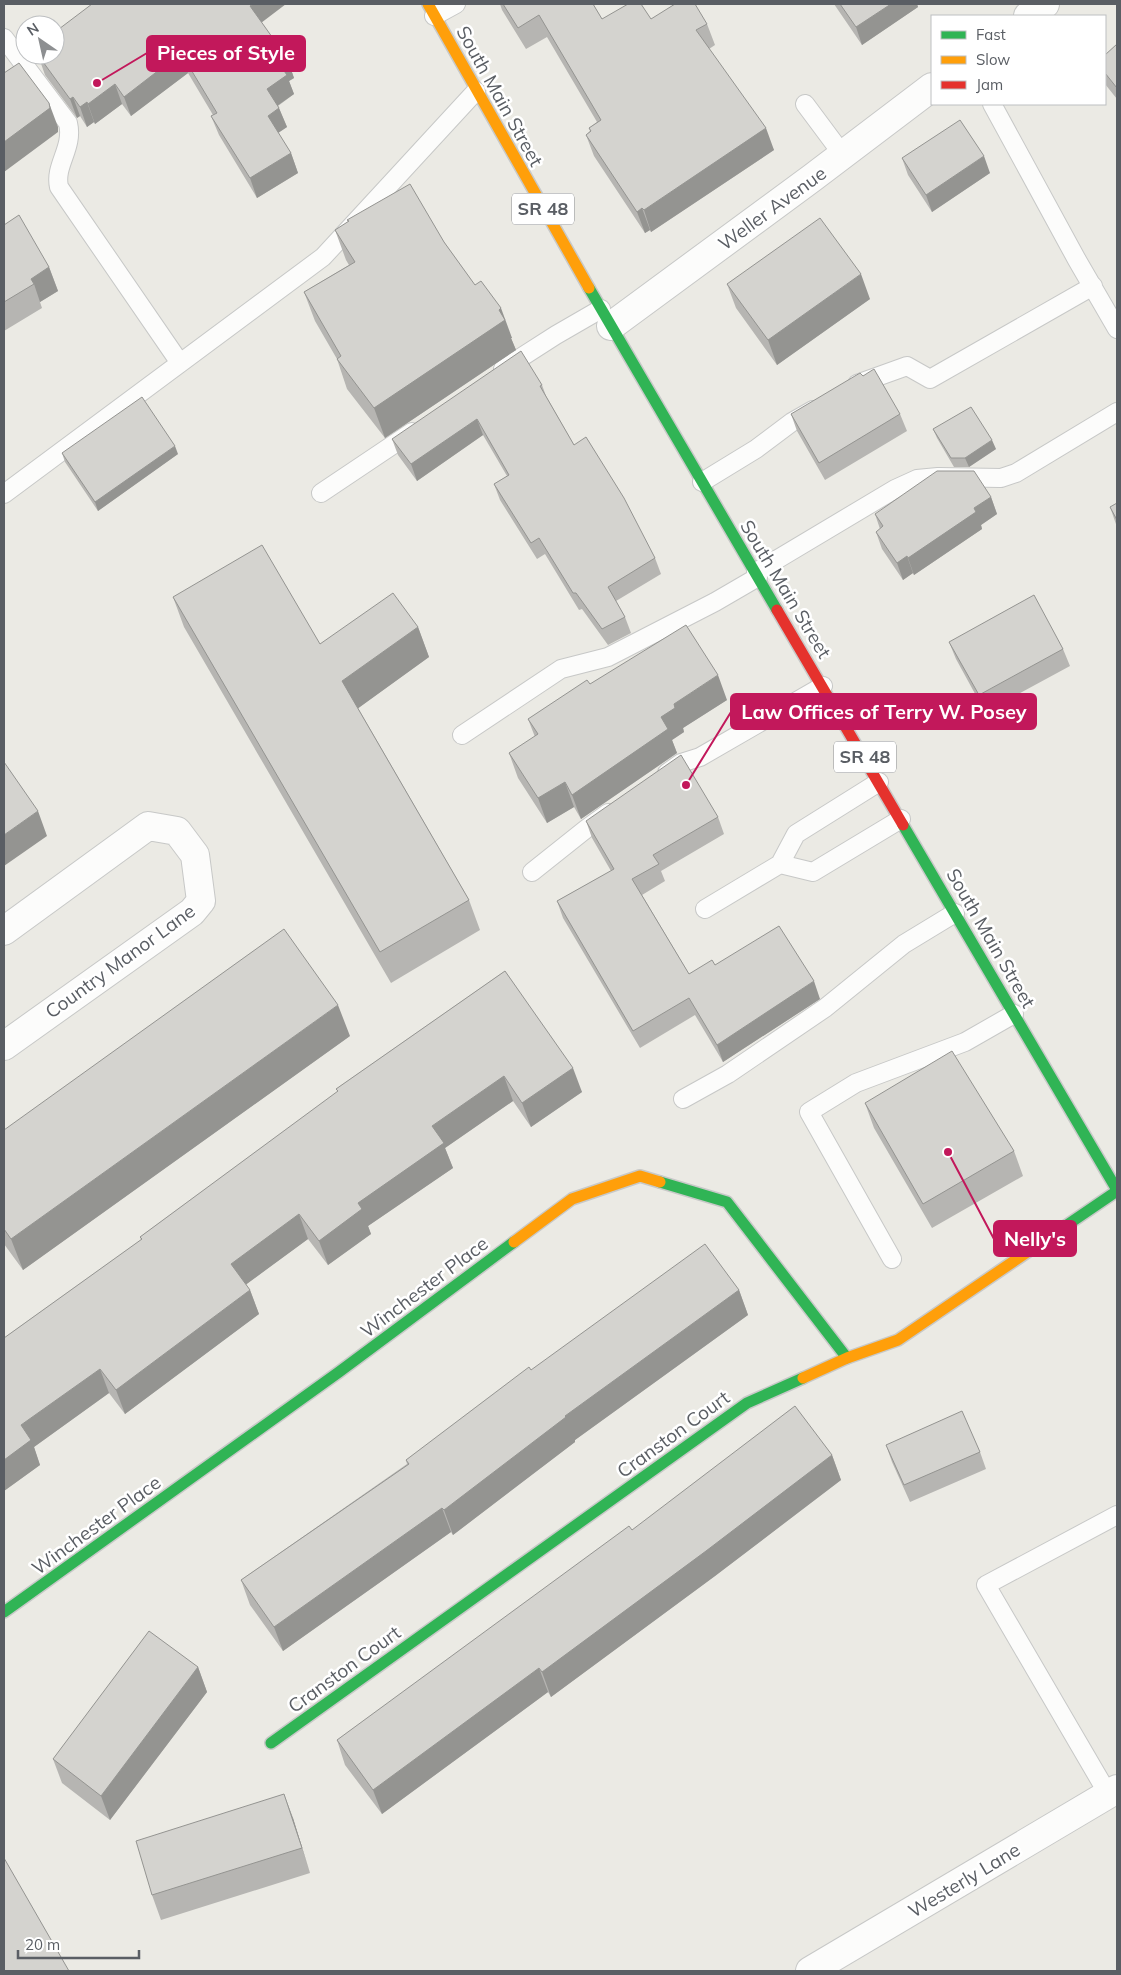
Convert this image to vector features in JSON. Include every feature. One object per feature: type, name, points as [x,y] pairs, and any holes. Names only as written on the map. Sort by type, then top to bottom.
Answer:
[{"type":"street","points":[[1029,15],[1045,4]]},
{"type":"street","name":"South Main Street","points":[[431,10],[606,318],[901,819],[1117,1191]]},
{"type":"street","name":"Weller Avenue","points":[[606,318],[843,155],[931,88]]},
{"type":"street","name":"Country Manor Lane","points":[[4,931],[148,826],[177,830],[195,855],[200,901],[192,912],[4,1046]]},
{"type":"street","name":"Winchester Place","points":[[4,1612],[339,1372],[572,1199],[640,1176],[727,1202],[847,1358]]},
{"type":"street","name":"Cranston Court","points":[[271,1743],[747,1403],[847,1358],[898,1340],[1117,1191]]},
{"type":"street","name":"Westerly Lane","points":[[810,1971],[1113,1791]]},
{"type":"lane","points":[[431,10],[456,4]]},
{"type":"lane","points":[[4,38],[68,123],[71,134],[59,172],[60,188],[180,363]]},
{"type":"lane","points":[[4,494],[324,257],[476,91]]},
{"type":"lane","points":[[805,104],[843,155]]},
{"type":"lane","points":[[993,105],[1117,329]]},
{"type":"lane","points":[[702,482],[756,449],[792,422],[862,380],[907,366],[930,379],[1093,286]]},
{"type":"lane","points":[[491,378],[556,335],[606,318]]},
{"type":"lane","points":[[462,735],[561,669],[608,656],[715,602],[895,489],[917,479],[924,478],[1001,478],[1016,473],[1117,412]]},
{"type":"lane","points":[[321,492],[375,459],[426,423]]},
{"type":"lane","points":[[649,785],[681,764],[700,757],[823,686]]},
{"type":"lane","points":[[705,909],[780,864],[796,834],[879,782]]},
{"type":"lane","points":[[532,872],[586,828],[626,801]]},
{"type":"lane","points":[[780,864],[813,872],[901,819]]},
{"type":"lane","points":[[683,1099],[728,1074],[825,1008],[904,944],[955,913]]},
{"type":"lane","points":[[892,1259],[809,1112],[856,1083],[965,1042],[1014,1014]]},
{"type":"lane","points":[[1113,1791],[986,1585],[1117,1515]]},
{"type":"building","points":[[92,4],[253,4],[250,6],[287,58],[279,64],[287,75],[267,89],[279,108],[268,116],[291,153],[250,178],[211,116],[217,113],[181,53],[124,97],[115,84],[88,104],[87,102],[80,107],[73,97],[70,99],[45,65],[65,65],[65,24]]},
{"type":"building","points":[[503,4],[593,4],[602,19],[628,4],[641,4],[651,19],[675,4],[695,4],[707,24],[696,30],[766,128],[644,210],[642,208],[637,212],[586,135],[591,131],[589,128],[601,120],[539,15],[518,28]]},
{"type":"building","points":[[840,4],[891,4],[856,27]]},
{"type":"building","points":[[1117,44],[1117,88],[1106,74],[1106,54]]},
{"type":"building","points":[[16,65],[20,65],[49,103],[50,108],[4,142],[4,73]]},
{"type":"building","points":[[960,120],[984,156],[926,195],[902,158]]},
{"type":"building","points":[[410,184],[444,242],[475,285],[481,281],[501,308],[499,310],[505,320],[374,408],[337,359],[341,356],[304,292],[355,262],[335,230],[349,221],[347,220]]},
{"type":"building","points":[[19,215],[49,267],[31,279],[34,284],[4,302],[4,225]]},
{"type":"building","points":[[820,218],[861,274],[768,340],[727,284]]},
{"type":"building","points":[[521,351],[542,385],[540,386],[574,445],[586,437],[624,498],[655,558],[608,587],[625,617],[602,629],[576,593],[573,593],[539,538],[531,543],[494,484],[509,475],[477,419],[411,464],[392,439]]},
{"type":"building","points":[[874,369],[900,414],[819,463],[791,414],[860,373],[863,376]]},
{"type":"building","points":[[142,397],[175,446],[95,502],[62,453]]},
{"type":"building","points":[[971,407],[992,440],[965,458],[951,458],[933,429]]},
{"type":"building","points":[[937,471],[974,471],[991,497],[974,508],[976,512],[908,558],[907,556],[897,563],[876,532],[883,526],[875,514]]},
{"type":"building","points":[[1117,503],[1117,520],[1110,507]]},
{"type":"building","points":[[262,545],[320,644],[393,593],[418,627],[342,681],[469,900],[380,952],[173,597]]},
{"type":"building","points":[[1034,595],[1063,649],[979,695],[949,642]]},
{"type":"building","points":[[686,625],[718,675],[674,704],[675,708],[661,717],[668,729],[572,795],[565,782],[538,798],[509,753],[538,734],[528,719],[587,680],[590,684]]},
{"type":"building","points":[[681,755],[718,817],[653,855],[659,864],[632,879],[689,974],[712,960],[715,965],[779,926],[814,981],[717,1045],[689,998],[633,1031],[557,901],[614,869],[586,821]]},
{"type":"building","points":[[4,762],[38,811],[4,835]]},
{"type":"building","points":[[284,929],[338,1005],[11,1239],[4,1229],[4,1130]]},
{"type":"building","points":[[505,971],[573,1068],[522,1103],[504,1076],[432,1126],[444,1143],[358,1203],[362,1209],[319,1241],[299,1214],[231,1264],[250,1290],[116,1390],[100,1369],[21,1425],[31,1440],[4,1460],[4,1338],[142,1239],[140,1237],[338,1091],[336,1089]]},
{"type":"building","points":[[952,1051],[1014,1151],[923,1204],[865,1103]]},
{"type":"building","points":[[705,1244],[739,1290],[565,1416],[444,1510],[442,1508],[274,1627],[241,1580],[409,1464],[406,1460],[529,1367],[531,1370]]},
{"type":"building","points":[[795,1406],[832,1455],[542,1672],[539,1668],[373,1790],[337,1740],[629,1526],[632,1530]]},
{"type":"building","points":[[962,1411],[980,1452],[904,1485],[886,1445]]},
{"type":"building","points":[[149,1631],[198,1667],[101,1796],[53,1759]]},
{"type":"building","points":[[284,1794],[302,1848],[152,1895],[136,1841]]},
{"type":"building","points":[[4,1858],[69,1971],[4,1971]]},
{"type":"traffic: fast","points":[[589,288],[777,610]]},
{"type":"traffic: fast","points":[[903,825],[1117,1190]]},
{"type":"traffic: fast","points":[[660,1182],[727,1202],[847,1358]]},
{"type":"traffic: fast","points":[[1042,1242],[1117,1191]]},
{"type":"traffic: fast","points":[[4,1612],[339,1372],[514,1242]]},
{"type":"traffic: fast","points":[[271,1743],[747,1403],[803,1378]]},
{"type":"traffic: slow","points":[[428,4],[589,288]]},
{"type":"traffic: slow","points":[[514,1242],[572,1199],[640,1176],[660,1182]]},
{"type":"traffic: slow","points":[[803,1378],[847,1358],[898,1340],[1042,1242]]},
{"type":"traffic: jam","points":[[777,610],[903,825]]},
{"type":"place","name":"Pieces of Style","points":[[97,83]]},
{"type":"place","name":"Law Offices of Terry W. Posey","points":[[686,785]]},
{"type":"place","name":"Nelly's","points":[[948,1152]]}]
